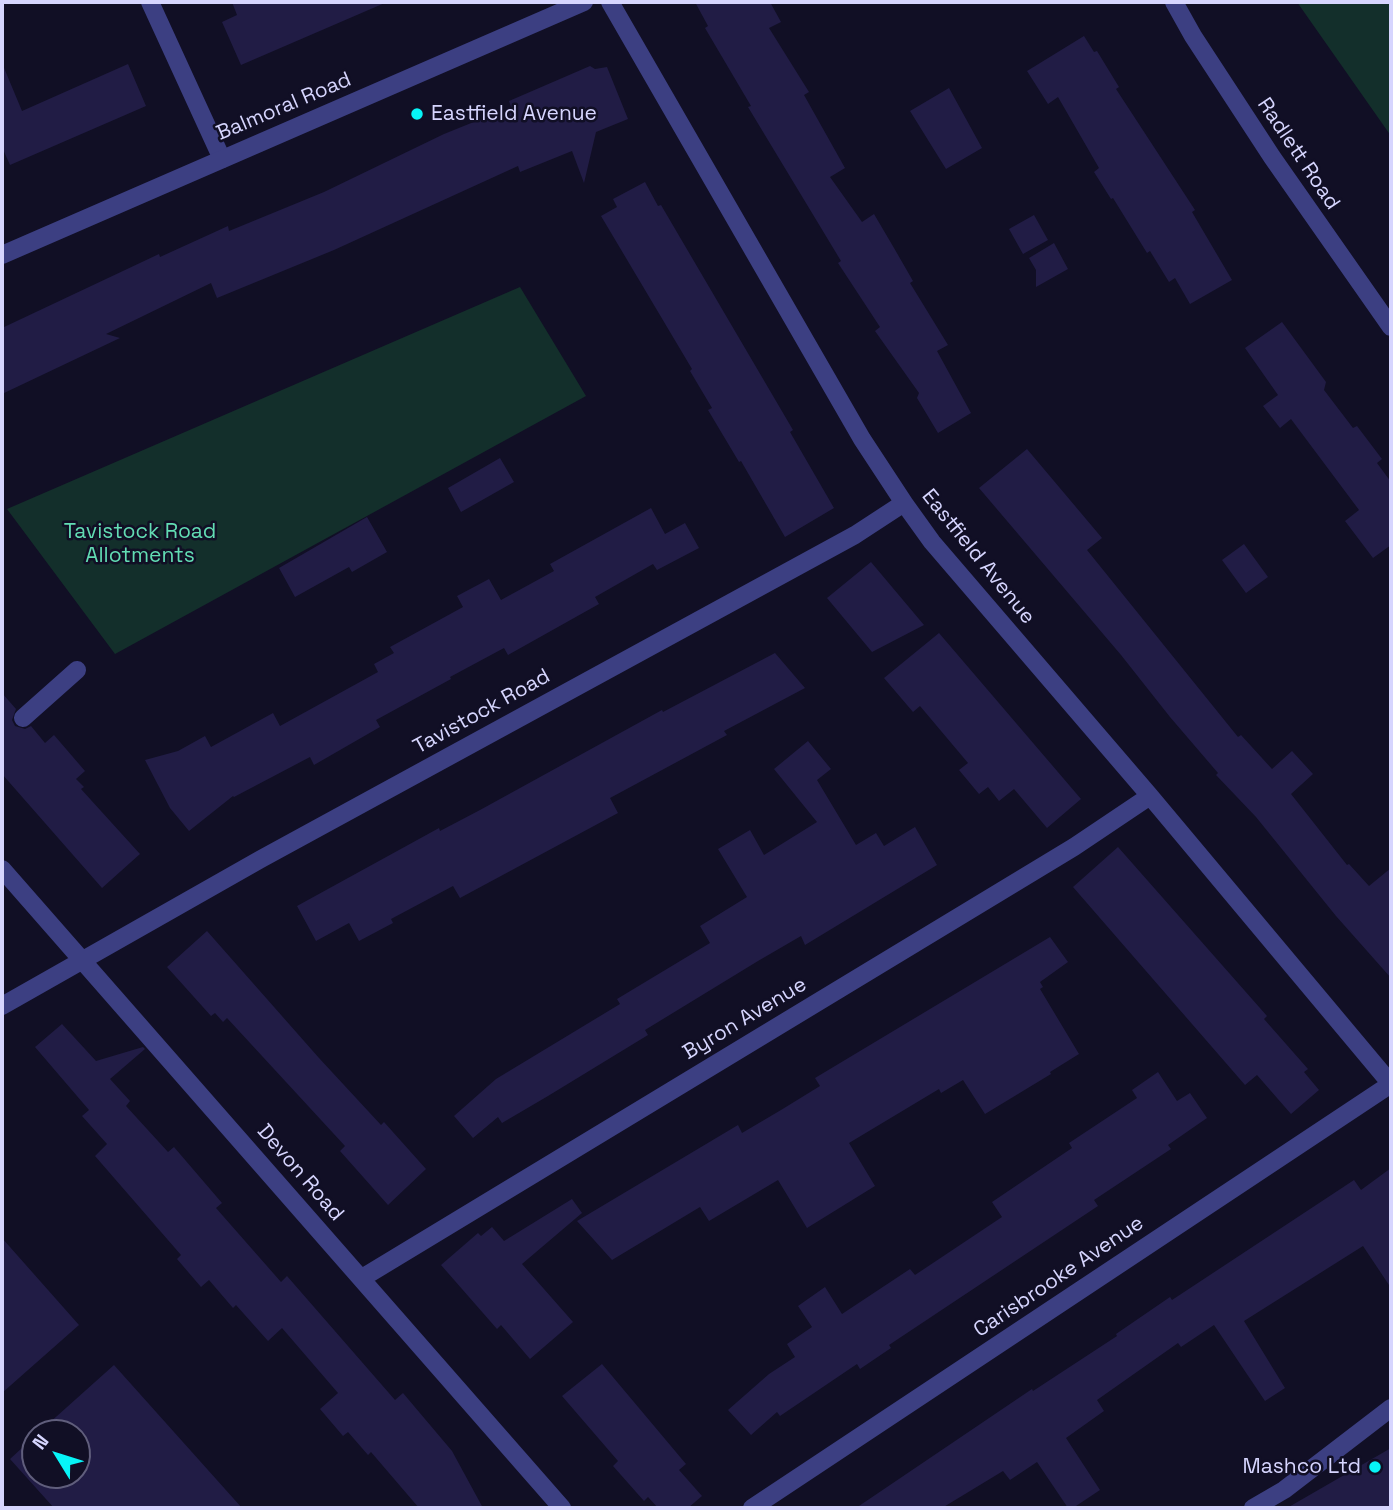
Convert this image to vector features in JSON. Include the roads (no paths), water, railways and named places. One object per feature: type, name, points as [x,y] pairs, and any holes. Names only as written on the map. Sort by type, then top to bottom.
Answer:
[{"type":"street","points":[[150,2],[222,159]]},
{"type":"street","name":"Balmoral Road","points":[[2,255],[584,2]]},
{"type":"street","name":"Eastfield Avenue","points":[[610,2],[862,439],[932,542],[1150,796],[1391,1084]]},
{"type":"street","name":"Radlett Road","points":[[1174,2],[1272,158],[1391,327]]},
{"type":"street","name":"Tavistock Road","points":[[2,1006],[261,859],[855,535],[904,503]]},
{"type":"street","points":[[23,718],[77,670]]},
{"type":"street","name":"Byron Avenue","points":[[362,1278],[1062,854],[1150,796]]},
{"type":"street","name":"Devon Road","points":[[2,869],[562,1508]]},
{"type":"street","name":"Carisbrooke Avenue","points":[[751,1508],[1391,1084]]},
{"type":"street","points":[[1253,1508],[1284,1490],[1391,1408]]},
{"type":"place","name":"Eastfield Avenue","points":[[417,114]]},
{"type":"place","name":"Mashco Ltd","points":[[1375,1467]]},
{"type":"park label","name":"Tavistock Road Allotments","points":[[140,544]]}]
